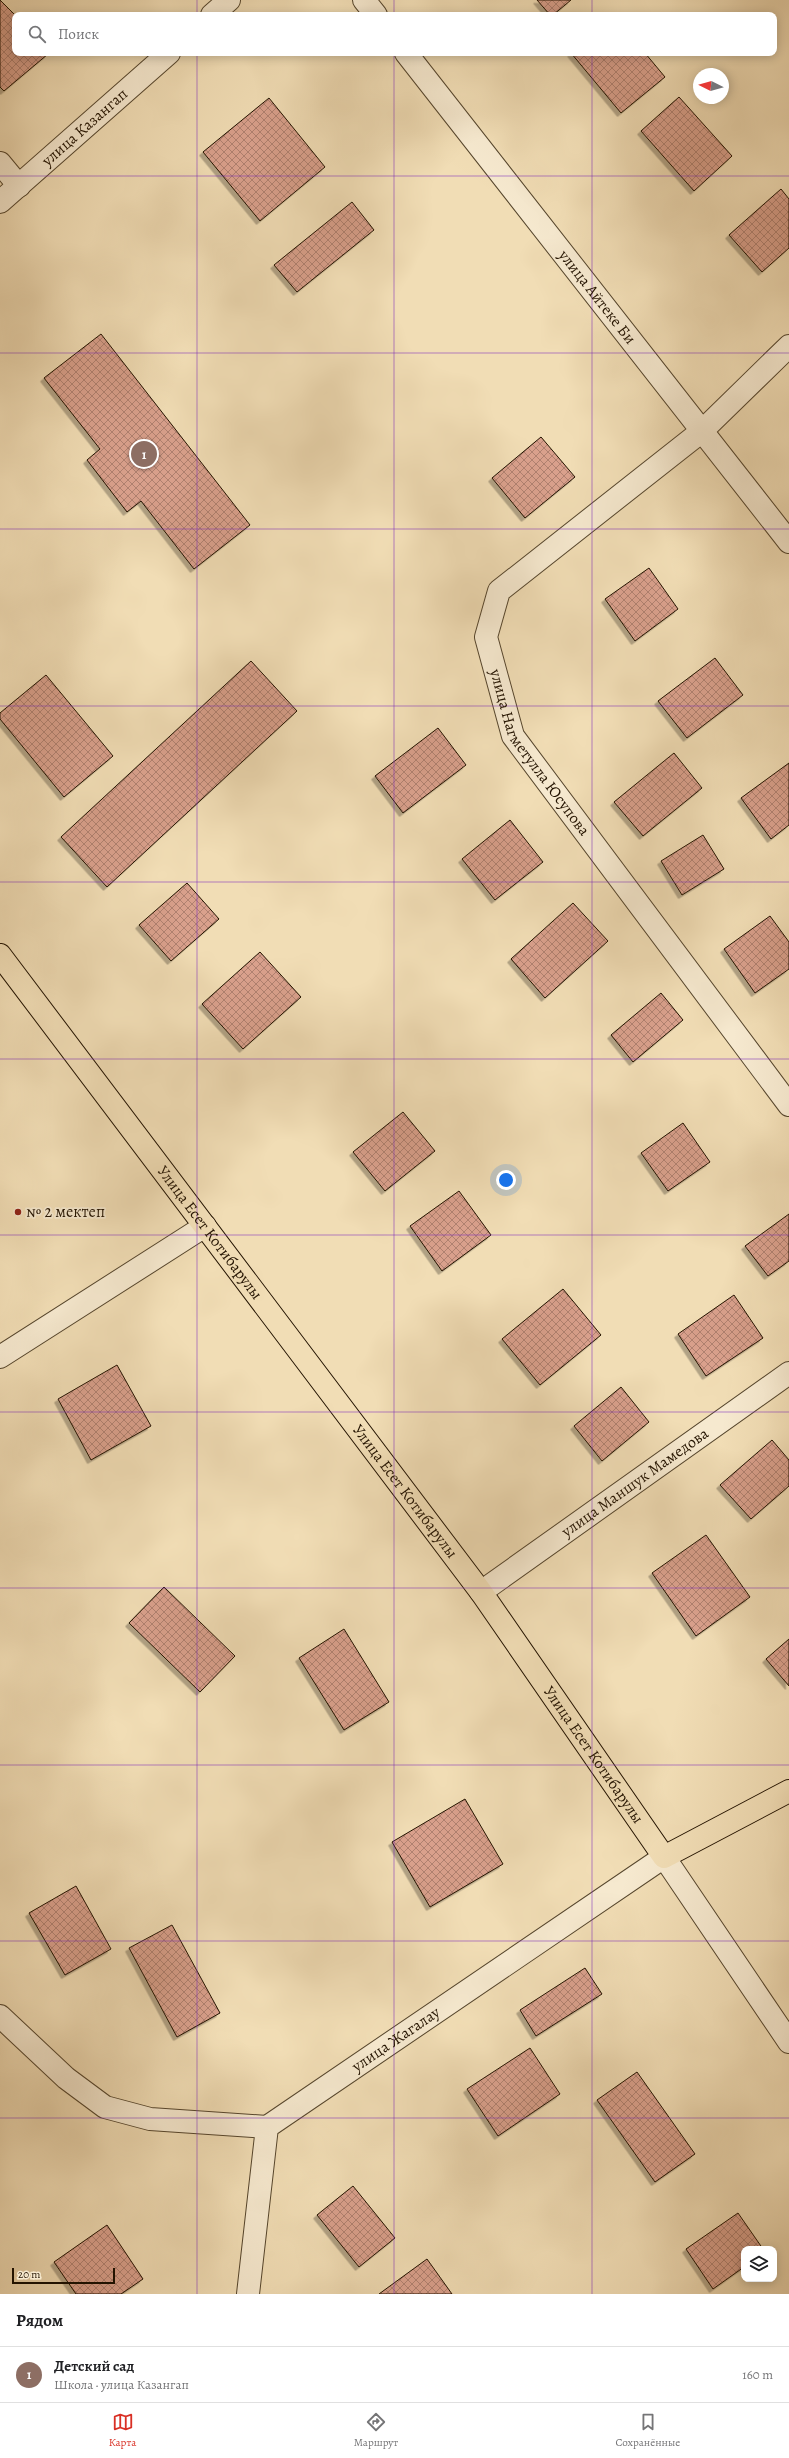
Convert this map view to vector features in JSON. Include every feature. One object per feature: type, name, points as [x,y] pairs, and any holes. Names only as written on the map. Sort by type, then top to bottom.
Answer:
[{"type":"main road","name":"Улица Есет Котибарулы","points":[[0,955],[481,1592],[664,1857]]},
{"type":"main road","points":[[664,1857],[789,1791]]},
{"type":"street","points":[[215,12],[229,0]]},
{"type":"street","points":[[364,0],[374,12]]},
{"type":"street","name":"улица Казангап","points":[[0,202],[166,56]]},
{"type":"street","name":"улица Айтеке Би","points":[[408,56],[789,542]]},
{"type":"street","points":[[0,163],[18,186]]},
{"type":"street","name":"улица Нагметулла Юсупова","points":[[789,346],[702,431],[499,591],[486,637],[513,736],[789,1105]]},
{"type":"street","points":[[0,1357],[205,1226]]},
{"type":"street","name":"улица Маншук Мамедова","points":[[481,1592],[789,1373]]},
{"type":"street","name":"Улица Есет Котибарулы","points":[[664,1857],[789,2042]]},
{"type":"street","name":"улица Жагалау","points":[[267,2127],[664,1857]]},
{"type":"street","points":[[0,2016],[66,2078],[105,2107],[150,2120],[267,2127],[248,2294]]},
{"type":"building","points":[[0,0],[12,12],[12,56],[46,56],[4,91],[0,87]]},
{"type":"building","points":[[537,0],[571,0],[557,12],[547,12]]},
{"type":"building","points":[[574,56],[648,56],[665,77],[621,113]]},
{"type":"building","points":[[679,97],[732,156],[694,191],[641,131]]},
{"type":"building","points":[[269,98],[325,167],[260,221],[203,152]]},
{"type":"building","points":[[781,189],[789,199],[789,248],[762,272],[729,235]]},
{"type":"building","points":[[352,202],[374,230],[297,292],[274,265]]},
{"type":"building","points":[[101,334],[250,525],[194,569],[141,501],[127,512],[87,460],[100,449],[44,378]]},
{"type":"building","points":[[541,437],[575,477],[525,518],[492,478]]},
{"type":"building","points":[[649,568],[678,609],[635,641],[605,599]]},
{"type":"building","points":[[715,658],[743,695],[687,738],[658,701]]},
{"type":"building","points":[[251,661],[297,711],[107,887],[61,837]]},
{"type":"building","points":[[46,675],[113,756],[64,797],[0,719],[0,713]]},
{"type":"building","points":[[438,728],[466,765],[403,813],[375,776]]},
{"type":"building","points":[[674,753],[702,788],[643,836],[614,802]]},
{"type":"building","points":[[789,763],[789,825],[771,839],[741,798]]},
{"type":"building","points":[[510,820],[543,862],[495,900],[462,859]]},
{"type":"building","points":[[703,835],[724,869],[682,895],[661,861]]},
{"type":"building","points":[[187,883],[219,919],[171,961],[139,925]]},
{"type":"building","points":[[573,903],[608,941],[545,998],[511,959]]},
{"type":"building","points":[[770,916],[789,942],[789,969],[755,993],[724,949]]},
{"type":"building","points":[[260,952],[301,997],[243,1049],[202,1004]]},
{"type":"building","points":[[661,993],[683,1020],[633,1062],[611,1035]]},
{"type":"building","points":[[403,1112],[435,1151],[385,1191],[353,1152]]},
{"type":"building","points":[[683,1123],[710,1162],[668,1191],[641,1153]]},
{"type":"building","points":[[459,1191],[491,1235],[442,1271],[410,1226]]},
{"type":"building","points":[[789,1214],[789,1261],[768,1276],[745,1246]]},
{"type":"building","points":[[563,1289],[601,1335],[540,1385],[502,1339]]},
{"type":"building","points":[[734,1295],[763,1338],[706,1376],[678,1334]]},
{"type":"building","points":[[117,1365],[151,1426],[91,1460],[58,1399]]},
{"type":"building","points":[[621,1387],[649,1422],[602,1461],[574,1426]]},
{"type":"building","points":[[772,1440],[789,1460],[789,1486],[751,1519],[720,1485]]},
{"type":"building","points":[[706,1535],[750,1597],[696,1636],[652,1573]]},
{"type":"building","points":[[164,1587],[235,1656],[200,1692],[129,1623]]},
{"type":"building","points":[[344,1629],[389,1702],[344,1730],[299,1658]]},
{"type":"building","points":[[789,1639],[789,1686],[766,1659]]},
{"type":"building","points":[[465,1799],[503,1864],[430,1907],[392,1842]]},
{"type":"building","points":[[76,1886],[111,1949],[65,1975],[29,1913]]},
{"type":"building","points":[[172,1925],[220,2013],[177,2037],[129,1948]]},
{"type":"building","points":[[585,1968],[602,1994],[536,2036],[520,2010]]},
{"type":"building","points":[[530,2048],[560,2094],[498,2136],[467,2089]]},
{"type":"building","points":[[637,2072],[695,2154],[655,2182],[597,2100]]},
{"type":"building","points":[[353,2186],[395,2238],[359,2267],[317,2215]]},
{"type":"building","points":[[738,2213],[761,2246],[741,2246],[741,2269],[713,2289],[686,2249]]},
{"type":"building","points":[[107,2225],[143,2279],[121,2294],[76,2294],[54,2262]]},
{"type":"building","points":[[427,2259],[452,2294],[379,2294]]},
{"type":"place","name":"Детский сад","points":[[144,454]]},
{"type":"place","name":"№ 2 мектеп","points":[[18,1212]]}]
